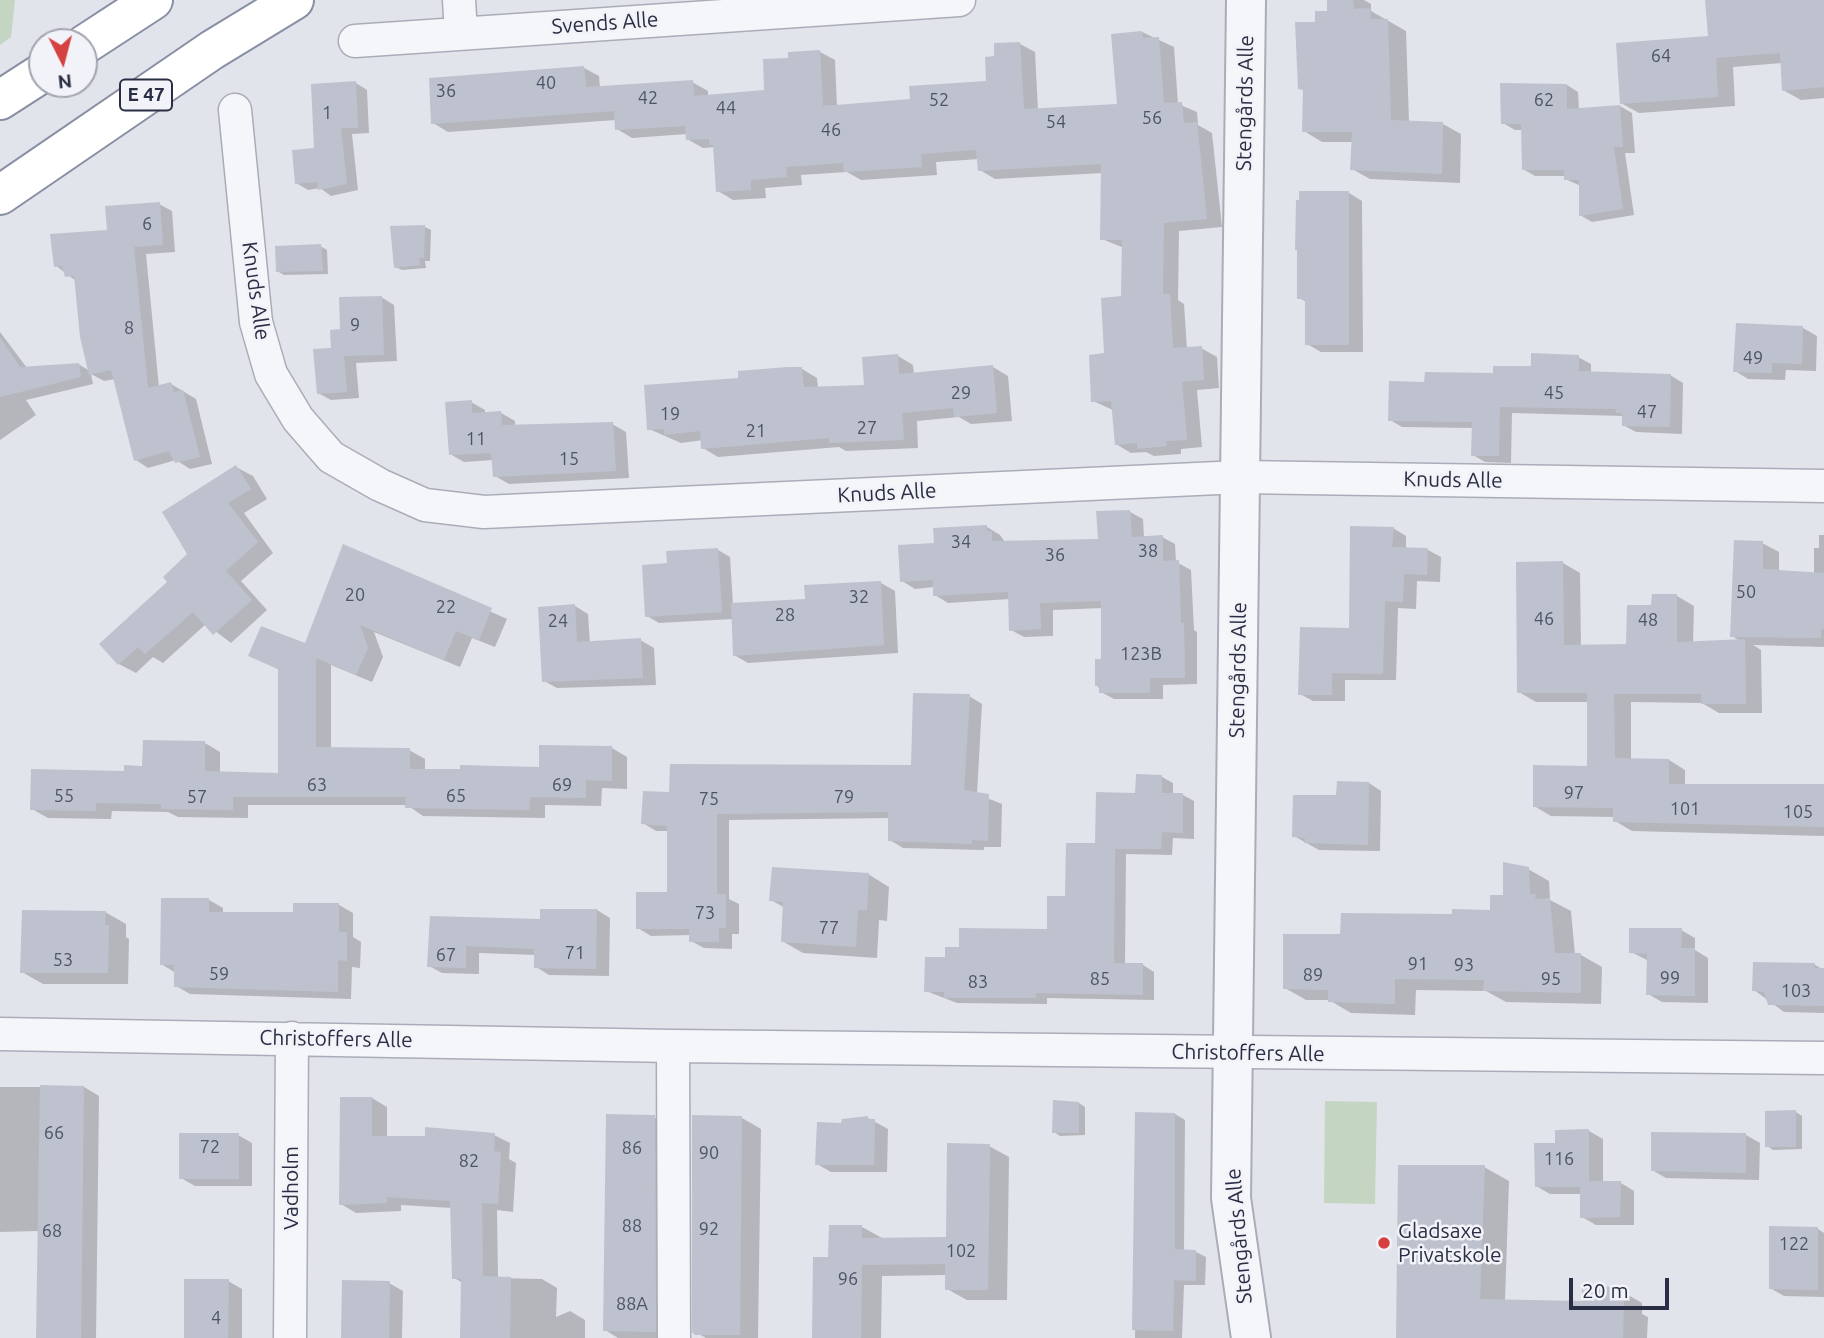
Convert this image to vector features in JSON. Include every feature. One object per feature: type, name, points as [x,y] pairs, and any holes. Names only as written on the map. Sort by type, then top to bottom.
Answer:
[{"type":"highway","points":[[98,36],[153,0]]},
{"type":"highway","name":"E 47","points":[[0,195],[212,50],[294,0]]},
{"type":"highway","points":[[0,100],[28,82]]},
{"type":"street","points":[[459,0],[461,33]]},
{"type":"street","name":"Svends Alle","points":[[355,41],[959,0]]},
{"type":"street","name":"Stengårds Alle","points":[[1246,0],[1231,1198],[1251,1338]]},
{"type":"street","name":"Knuds Alle","points":[[234,110],[256,322],[271,374],[298,419],[331,457],[380,485],[425,505],[484,512],[1240,477],[1824,486]]},
{"type":"street","name":"Christoffers Alle","points":[[0,1034],[673,1046],[1824,1058]]},
{"type":"street","name":"Vadholm","points":[[290,1338],[292,1038]]},
{"type":"street","points":[[673,1046],[674,1338]]},
{"type":"green space","points":[[0,0],[15,0],[11,37],[0,45]]},
{"type":"green space","points":[[1325,1101],[1377,1102],[1375,1204],[1324,1203]]},
{"type":"building","points":[[1327,0],[1353,0],[1354,9],[1370,8],[1371,19],[1388,19],[1391,120],[1443,122],[1442,174],[1350,170],[1352,132],[1302,132],[1303,90],[1298,89],[1295,22],[1315,22],[1315,11],[1327,11]]},
{"type":"building","points":[[1705,0],[1824,0],[1824,87],[1782,91],[1780,53],[1716,58],[1718,97],[1620,104],[1616,43],[1708,36]]},
{"type":"building","points":[[1142,31],[1143,38],[1159,37],[1164,103],[1182,102],[1184,123],[1197,122],[1207,219],[1164,223],[1163,294],[1170,294],[1173,348],[1202,346],[1204,380],[1182,382],[1187,440],[1166,441],[1167,446],[1137,449],[1137,443],[1115,445],[1111,401],[1091,402],[1089,355],[1104,353],[1101,298],[1121,296],[1122,240],[1100,240],[1101,164],[978,171],[976,150],[921,154],[922,167],[844,172],[843,163],[786,167],[787,177],[751,180],[751,190],[716,192],[713,145],[709,145],[709,139],[686,140],[685,126],[615,130],[614,111],[431,124],[429,78],[584,66],[586,87],[693,80],[694,96],[764,90],[763,59],[788,58],[788,52],[820,50],[823,106],[910,99],[909,86],[986,81],[985,57],[994,56],[994,43],[1020,42],[1024,109],[1117,104],[1111,34]]},
{"type":"building","points":[[356,81],[358,128],[341,128],[347,184],[318,190],[317,182],[295,184],[292,150],[314,148],[311,84]]},
{"type":"building","points":[[1500,83],[1567,84],[1567,109],[1620,105],[1623,147],[1614,147],[1623,209],[1579,216],[1579,180],[1564,180],[1564,170],[1522,170],[1521,124],[1501,124]]},
{"type":"building","points":[[1299,191],[1349,191],[1349,345],[1305,345],[1305,299],[1297,299],[1295,250],[1296,200],[1299,200]]},
{"type":"building","points":[[160,202],[163,245],[134,247],[148,388],[171,382],[174,392],[183,390],[200,457],[175,463],[169,451],[134,461],[111,370],[89,375],[80,337],[74,276],[65,277],[62,266],[54,267],[50,234],[107,230],[105,206]]},
{"type":"building","points":[[425,225],[424,258],[419,258],[420,265],[394,268],[390,226]]},
{"type":"building","points":[[321,244],[323,271],[276,272],[275,246]]},
{"type":"building","points":[[382,296],[384,355],[344,356],[347,392],[317,394],[313,349],[331,348],[330,330],[340,329],[339,297]]},
{"type":"building","points":[[1736,323],[1803,326],[1802,364],[1772,363],[1772,373],[1733,372]]},
{"type":"building","points":[[0,337],[20,367],[79,363],[81,377],[0,397]]},
{"type":"building","points":[[1531,353],[1579,355],[1579,371],[1671,374],[1670,427],[1622,426],[1622,413],[1616,413],[1616,409],[1500,407],[1499,456],[1471,456],[1472,422],[1388,421],[1389,381],[1424,382],[1425,372],[1493,373],[1493,366],[1531,366]]},
{"type":"building","points":[[898,354],[899,374],[993,365],[997,413],[954,417],[953,408],[902,413],[904,440],[829,443],[829,438],[701,449],[700,431],[664,435],[664,429],[647,430],[644,385],[738,378],[738,371],[802,367],[804,387],[864,385],[862,357]]},
{"type":"building","points":[[472,400],[472,413],[501,411],[502,425],[613,422],[616,471],[493,477],[491,453],[449,455],[445,402]]},
{"type":"building","points":[[236,465],[251,489],[228,503],[258,542],[226,571],[252,600],[213,635],[193,612],[145,654],[138,647],[118,665],[99,644],[167,582],[163,577],[187,554],[162,512]]},
{"type":"building","points":[[1130,510],[1132,537],[1163,535],[1163,561],[1179,560],[1185,678],[1150,678],[1150,693],[1099,693],[1099,686],[1095,686],[1095,659],[1101,659],[1101,601],[1040,603],[1041,629],[1009,631],[1008,592],[933,596],[933,580],[900,582],[898,545],[934,543],[933,528],[987,525],[987,531],[992,531],[992,541],[1098,539],[1096,511]]},
{"type":"building","points":[[1350,526],[1394,527],[1392,547],[1428,548],[1427,575],[1404,574],[1403,602],[1385,601],[1383,674],[1332,673],[1332,695],[1298,695],[1300,627],[1349,628]]},
{"type":"building","points":[[1734,540],[1763,541],[1763,569],[1824,573],[1824,629],[1821,629],[1821,638],[1730,637]]},
{"type":"building","points":[[343,544],[492,608],[479,640],[456,631],[444,660],[360,625],[368,648],[356,675],[316,658],[316,747],[410,748],[410,769],[460,769],[460,765],[539,767],[539,745],[612,746],[612,781],[586,780],[586,798],[530,797],[529,810],[405,808],[406,797],[233,797],[233,810],[161,809],[161,804],[96,803],[96,811],[30,810],[31,769],[124,771],[124,765],[142,766],[143,740],[205,741],[205,771],[278,773],[278,669],[248,656],[261,626],[305,643]]},
{"type":"building","points":[[718,548],[722,612],[645,617],[642,565],[667,563],[666,551]]},
{"type":"building","points":[[1563,561],[1564,645],[1626,644],[1627,605],[1651,605],[1652,594],[1677,594],[1677,642],[1745,639],[1746,704],[1701,704],[1701,694],[1614,694],[1615,758],[1669,759],[1669,784],[1824,784],[1824,827],[1613,822],[1613,808],[1533,807],[1533,765],[1587,766],[1587,693],[1517,693],[1516,562]]},
{"type":"building","points":[[881,581],[884,645],[733,656],[731,603],[805,599],[804,585]]},
{"type":"building","points":[[575,604],[577,642],[641,638],[643,678],[542,682],[538,607]]},
{"type":"building","points":[[913,693],[970,694],[964,790],[989,794],[988,841],[972,840],[972,844],[888,841],[888,812],[717,814],[717,894],[726,894],[726,928],[719,928],[719,942],[689,942],[689,929],[636,929],[636,892],[667,892],[667,826],[641,824],[643,791],[669,792],[670,764],[911,765]]},
{"type":"building","points":[[1136,774],[1162,775],[1162,793],[1183,793],[1183,833],[1162,832],[1161,849],[1115,849],[1114,963],[1143,963],[1143,995],[1036,993],[1036,998],[944,998],[944,992],[924,992],[925,957],[945,957],[945,947],[959,947],[959,928],[1047,929],[1047,896],[1065,896],[1066,843],[1095,843],[1096,792],[1135,793]]},
{"type":"building","points":[[1337,781],[1369,782],[1368,845],[1304,843],[1305,838],[1292,837],[1293,795],[1336,795]]},
{"type":"building","points":[[1503,862],[1529,867],[1530,894],[1536,894],[1535,899],[1550,898],[1555,953],[1581,953],[1581,993],[1483,991],[1484,980],[1395,979],[1395,1004],[1328,1002],[1328,990],[1283,989],[1283,934],[1340,934],[1341,913],[1452,914],[1452,909],[1490,910],[1490,895],[1503,895]]},
{"type":"building","points":[[772,867],[869,873],[867,910],[858,910],[856,947],[781,942],[783,902],[769,901]]},
{"type":"building","points":[[161,898],[209,898],[209,912],[293,912],[293,903],[339,903],[339,932],[347,932],[347,961],[338,960],[338,992],[174,987],[174,965],[160,965]]},
{"type":"building","points":[[540,909],[597,909],[596,969],[534,968],[534,949],[466,946],[466,968],[427,967],[430,916],[540,919]]},
{"type":"building","points":[[22,910],[106,911],[105,925],[109,925],[108,973],[20,973]]},
{"type":"building","points":[[1629,928],[1682,928],[1681,948],[1695,948],[1695,996],[1646,995],[1647,954],[1629,953]]},
{"type":"building","points":[[1753,962],[1815,963],[1815,968],[1824,968],[1824,1006],[1768,1005],[1764,992],[1752,991]]},
{"type":"building","points":[[40,1085],[84,1086],[81,1338],[36,1338]]},
{"type":"building","points":[[340,1097],[372,1097],[372,1136],[425,1136],[425,1127],[495,1133],[494,1151],[501,1152],[498,1204],[482,1203],[483,1276],[511,1277],[510,1338],[460,1338],[461,1279],[452,1279],[450,1201],[387,1197],[387,1203],[339,1205]]},
{"type":"building","points":[[1053,1100],[1079,1102],[1079,1133],[1052,1133]]},
{"type":"building","points":[[1796,1110],[1796,1147],[1765,1147],[1765,1111]]},
{"type":"building","points":[[1135,1112],[1175,1113],[1175,1249],[1196,1250],[1196,1281],[1174,1280],[1173,1331],[1132,1330]]},
{"type":"building","points":[[606,1114],[655,1115],[656,1332],[603,1331]]},
{"type":"building","points":[[692,1115],[742,1116],[740,1335],[695,1335],[692,1332]]},
{"type":"building","points":[[868,1116],[868,1119],[875,1119],[874,1165],[815,1165],[817,1122],[841,1123],[842,1119]]},
{"type":"building","points":[[1589,1129],[1589,1181],[1621,1181],[1620,1217],[1580,1218],[1580,1187],[1535,1187],[1534,1143],[1555,1143],[1555,1130]]},
{"type":"building","points":[[1651,1132],[1746,1133],[1746,1173],[1651,1171]]},
{"type":"building","points":[[179,1133],[239,1133],[239,1179],[179,1179]]},
{"type":"building","points":[[947,1143],[990,1144],[988,1290],[945,1290],[945,1264],[862,1265],[861,1338],[812,1338],[813,1257],[828,1257],[829,1225],[862,1225],[862,1238],[946,1237]]},
{"type":"building","points":[[1398,1165],[1485,1165],[1480,1299],[1582,1301],[1582,1286],[1618,1287],[1618,1301],[1624,1301],[1623,1338],[1396,1338]]},
{"type":"building","points":[[1769,1226],[1818,1227],[1818,1290],[1769,1289]]},
{"type":"building","points":[[184,1279],[229,1279],[228,1338],[184,1338]]},
{"type":"building","points":[[342,1280],[390,1281],[389,1338],[341,1338]]},
{"type":"place","name":"Gladsaxe Privatskole","points":[[1384,1243]]}]
